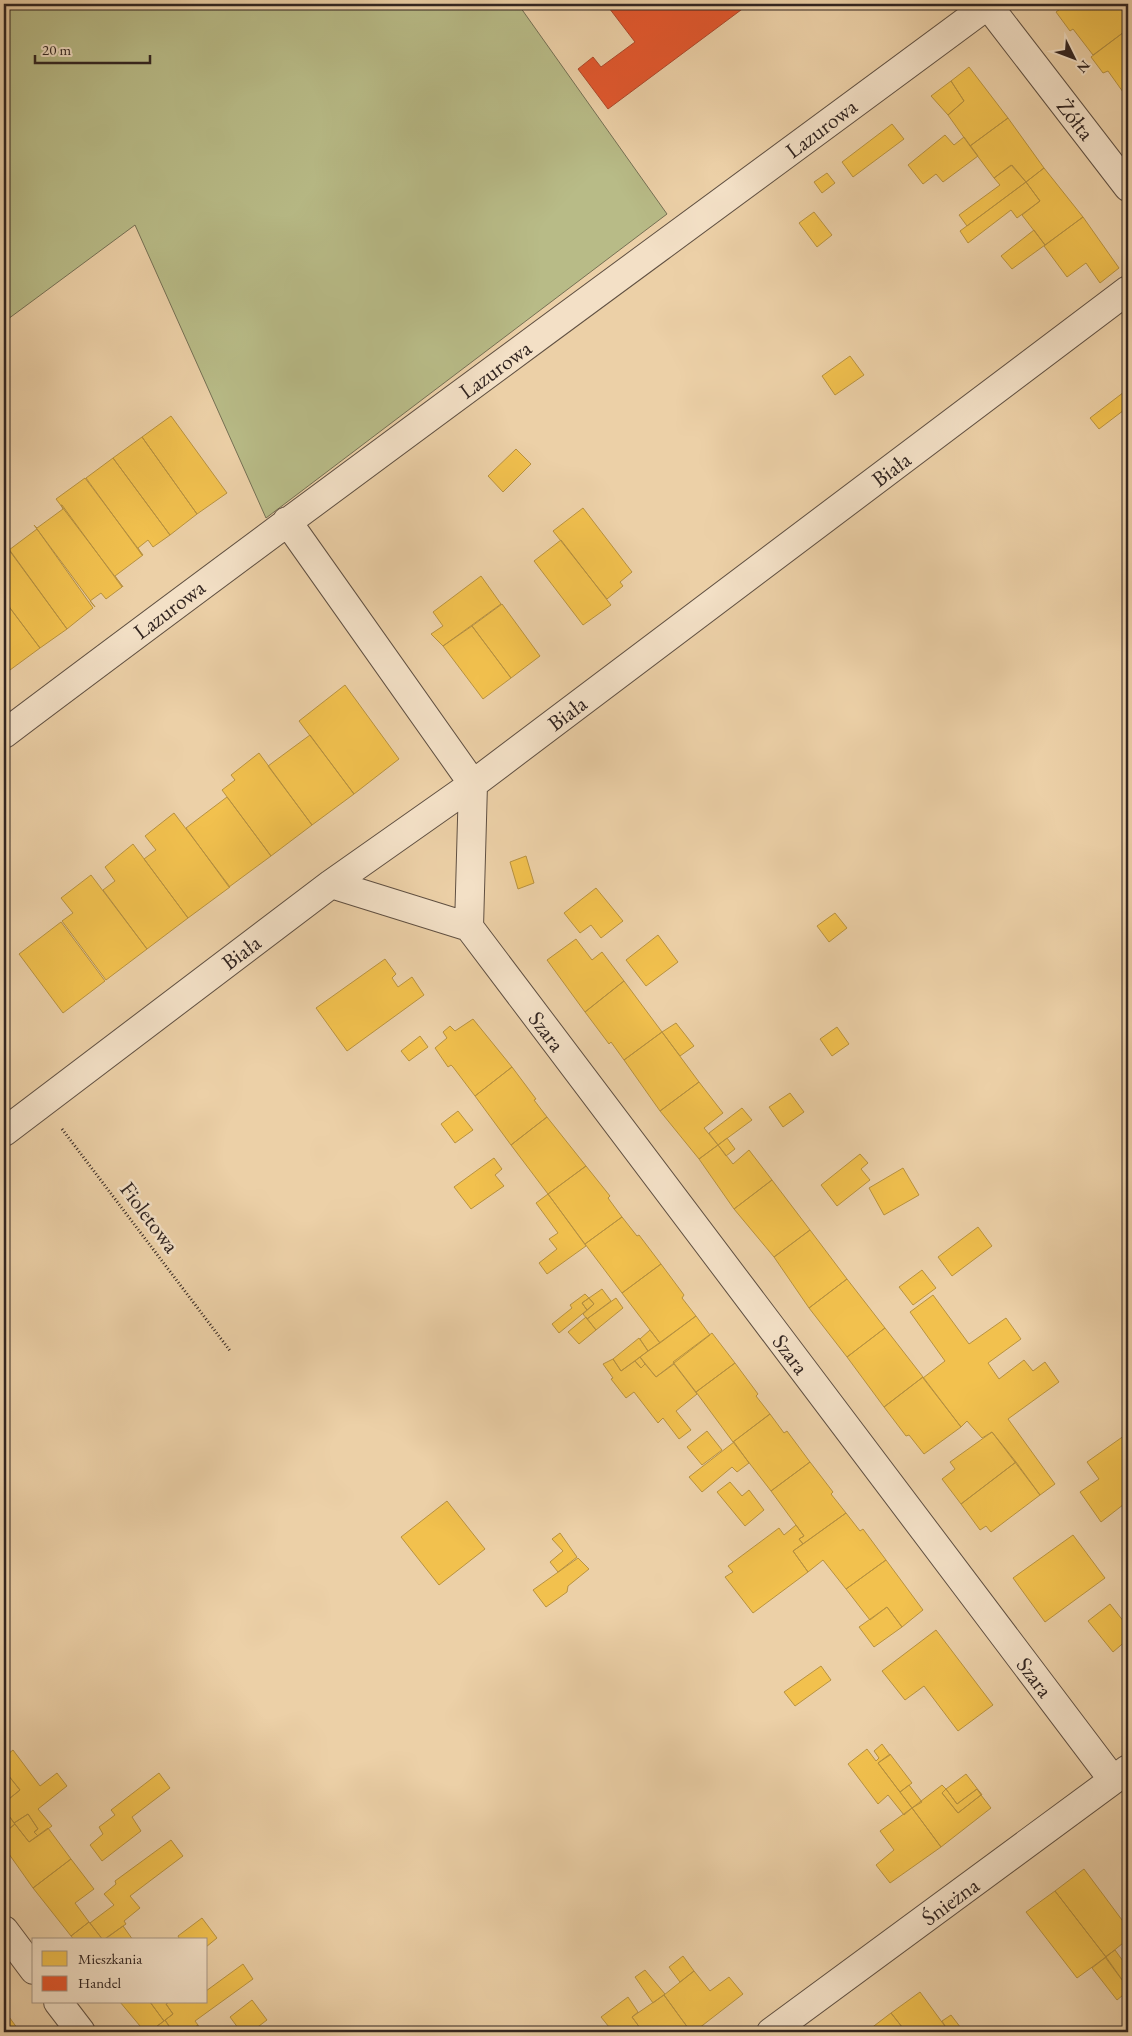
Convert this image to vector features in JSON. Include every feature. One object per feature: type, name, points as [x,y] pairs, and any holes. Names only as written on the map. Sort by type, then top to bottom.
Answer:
[{"type":"street","name":"Żółta","points":[[987,4],[1128,187]]},
{"type":"street","name":"Lazurowa","points":[[4,734],[287,521],[551,328],[987,4]]},
{"type":"street","name":"Biała","points":[[4,1132],[331,884],[473,784],[1128,290]]},
{"type":"street","points":[[287,521],[473,784],[469,927],[331,884]]},
{"type":"street","name":"Szara","points":[[469,927],[1121,1774]]},
{"type":"street","name":"Śnieżna","points":[[771,2032],[1121,1774]]},
{"type":"street","points":[[4,1930],[32,1967]]},
{"type":"street","points":[[60,2004],[81,2032]]},
{"type":"path","name":"Fioletowa","points":[[42,1103],[231,1352]]},
{"type":"green space","points":[[4,4],[518,4],[667,214],[266,518],[135,225],[4,322]]},
{"type":"building: Mieszkania","points":[[1067,4],[1128,4],[1128,29],[1093,55],[1073,29],[1070,31],[1056,12]]},
{"type":"building: Mieszkania","points":[[1128,29],[1128,99],[1108,71],[1103,73],[1091,57]]},
{"type":"building: Mieszkania","points":[[969,67],[1008,118],[970,146],[948,115],[964,101],[951,81]]},
{"type":"building: Mieszkania","points":[[951,81],[964,101],[948,115],[931,96]]},
{"type":"building: Mieszkania","points":[[1008,118],[1044,168],[1026,182],[1012,165],[994,178],[970,146]]},
{"type":"building: Mieszkania","points":[[892,124],[904,139],[853,177],[842,162]]},
{"type":"building: Mieszkania","points":[[945,135],[954,145],[964,137],[978,156],[943,182],[936,174],[923,184],[908,165]]},
{"type":"building: Mieszkania","points":[[1011,165],[1026,182],[967,226],[959,215],[1000,185],[994,178]]},
{"type":"building: Mieszkania","points":[[1044,168],[1083,217],[1045,245],[1022,215],[1040,201],[1026,182]]},
{"type":"building: Mieszkania","points":[[827,173],[835,183],[822,193],[814,182]]},
{"type":"building: Mieszkania","points":[[1026,182],[1040,201],[1017,218],[1011,210],[968,243],[960,231]]},
{"type":"building: Mieszkania","points":[[814,212],[832,235],[817,247],[799,223]]},
{"type":"building: Mieszkania","points":[[1083,217],[1119,268],[1100,283],[1086,263],[1067,277],[1044,246]]},
{"type":"building: Mieszkania","points":[[1034,230],[1045,245],[1012,269],[1001,256]]},
{"type":"building: Mieszkania","points":[[850,356],[864,375],[835,395],[822,376]]},
{"type":"building: Mieszkania","points":[[1124,392],[1128,397],[1128,407],[1099,429],[1090,418]]},
{"type":"building: Mieszkania","points":[[171,416],[227,493],[197,514],[142,437]]},
{"type":"building: Mieszkania","points":[[142,437],[197,514],[170,535],[113,458]]},
{"type":"building: Mieszkania","points":[[516,449],[531,464],[503,492],[488,476]]},
{"type":"building: Mieszkania","points":[[113,458],[170,535],[153,547],[148,540],[138,548],[142,555],[86,478]]},
{"type":"building: Mieszkania","points":[[85,478],[143,555],[115,576],[123,587],[56,499]]},
{"type":"building: Mieszkania","points":[[61,505],[122,587],[106,599],[101,593],[90,601],[34,525],[37,528],[63,509]]},
{"type":"building: Mieszkania","points":[[583,508],[632,572],[620,582],[623,586],[607,599],[553,531]]},
{"type":"building: Mieszkania","points":[[37,529],[93,608],[67,629],[9,550]]},
{"type":"building: Mieszkania","points":[[561,540],[611,605],[583,625],[534,561]]},
{"type":"building: Mieszkania","points":[[6,545],[67,629],[40,648],[4,600],[4,547]]},
{"type":"building: Mieszkania","points":[[481,576],[501,604],[443,646],[431,634],[443,626],[433,612]]},
{"type":"building: Mieszkania","points":[[4,600],[40,648],[10,670],[4,661]]},
{"type":"building: Mieszkania","points":[[502,604],[540,656],[511,678],[472,626]]},
{"type":"building: Mieszkania","points":[[472,626],[511,678],[483,699],[443,646]]},
{"type":"building: Mieszkania","points":[[345,685],[399,759],[354,794],[299,721]]},
{"type":"building: Mieszkania","points":[[310,735],[354,794],[312,825],[268,766]]},
{"type":"building: Mieszkania","points":[[259,753],[312,825],[271,856],[222,790],[235,780],[231,775]]},
{"type":"building: Mieszkania","points":[[227,797],[271,856],[229,887],[186,828]]},
{"type":"building: Mieszkania","points":[[174,813],[230,887],[188,918],[144,859],[156,850],[145,836]]},
{"type":"building: Mieszkania","points":[[133,844],[188,918],[147,949],[103,890],[115,881],[105,867]]},
{"type":"building: Mieszkania","points":[[526,856],[534,883],[518,889],[510,862]]},
{"type":"building: Mieszkania","points":[[91,875],[147,949],[106,980],[62,921],[73,913],[61,898]]},
{"type":"building: Mieszkania","points":[[596,888],[623,921],[601,938],[591,925],[580,933],[564,913]]},
{"type":"building: Mieszkania","points":[[835,913],[847,928],[829,942],[817,926]]},
{"type":"building: Mieszkania","points":[[61,922],[105,981],[63,1013],[19,954]]},
{"type":"building: Mieszkania","points":[[658,935],[678,962],[646,986],[626,960]]},
{"type":"building: Mieszkania","points":[[576,939],[592,960],[602,952],[624,981],[585,1012],[547,960]]},
{"type":"building: Mieszkania","points":[[385,959],[396,974],[392,978],[398,987],[412,977],[424,995],[347,1051],[316,1008]]},
{"type":"building: Mieszkania","points":[[624,981],[662,1032],[624,1060],[611,1042],[609,1044],[585,1012]]},
{"type":"building: Mieszkania","points":[[473,1019],[512,1067],[475,1096],[453,1067],[451,1065],[448,1067],[435,1048],[447,1038],[443,1032],[450,1026],[455,1031]]},
{"type":"building: Mieszkania","points":[[676,1023],[694,1046],[680,1056],[662,1032]]},
{"type":"building: Mieszkania","points":[[837,1027],[849,1044],[832,1056],[820,1039]]},
{"type":"building: Mieszkania","points":[[662,1032],[699,1082],[660,1111],[624,1060]]},
{"type":"building: Mieszkania","points":[[420,1036],[428,1047],[409,1061],[401,1051]]},
{"type":"building: Mieszkania","points":[[512,1067],[547,1117],[511,1145],[475,1096]]},
{"type":"building: Mieszkania","points":[[699,1082],[723,1113],[704,1128],[718,1145],[699,1159],[660,1111]]},
{"type":"building: Mieszkania","points":[[790,1093],[804,1112],[783,1127],[769,1107]]},
{"type":"building: Mieszkania","points":[[742,1108],[752,1120],[718,1145],[709,1133]]},
{"type":"building: Mieszkania","points":[[458,1111],[473,1130],[455,1143],[441,1124]]},
{"type":"building: Mieszkania","points":[[547,1117],[586,1166],[548,1194],[511,1145]]},
{"type":"building: Mieszkania","points":[[727,1138],[735,1149],[726,1156],[718,1145]]},
{"type":"building: Mieszkania","points":[[718,1145],[733,1164],[749,1150],[772,1180],[734,1209],[699,1159]]},
{"type":"building: Mieszkania","points":[[860,1154],[868,1163],[861,1169],[870,1180],[837,1206],[821,1185]]},
{"type":"building: Mieszkania","points":[[494,1158],[502,1169],[495,1175],[504,1186],[471,1209],[454,1187]]},
{"type":"building: Mieszkania","points":[[586,1166],[610,1196],[608,1198],[622,1217],[585,1244],[548,1194]]},
{"type":"building: Mieszkania","points":[[903,1168],[919,1195],[884,1215],[869,1188]]},
{"type":"building: Mieszkania","points":[[772,1180],[810,1230],[774,1257],[734,1209]]},
{"type":"building: Mieszkania","points":[[548,1194],[586,1246],[547,1274],[539,1263],[557,1249],[549,1239],[558,1233],[536,1203]]},
{"type":"building: Mieszkania","points":[[622,1217],[637,1236],[639,1235],[661,1264],[622,1293],[585,1244]]},
{"type":"building: Mieszkania","points":[[978,1227],[992,1246],[952,1276],[938,1257]]},
{"type":"building: Mieszkania","points":[[810,1230],[847,1279],[809,1308],[774,1257]]},
{"type":"building: Mieszkania","points":[[661,1264],[684,1295],[682,1298],[696,1316],[660,1343],[622,1293]]},
{"type":"building: Mieszkania","points":[[922,1270],[936,1288],[913,1305],[899,1287]]},
{"type":"building: Mieszkania","points":[[847,1279],[885,1328],[847,1357],[809,1308]]},
{"type":"building: Mieszkania","points":[[602,1289],[611,1301],[587,1319],[583,1314],[594,1304],[589,1298]]},
{"type":"building: Mieszkania","points":[[585,1294],[589,1298],[582,1303],[587,1310],[559,1333],[552,1324],[572,1308],[570,1305]]},
{"type":"building: Mieszkania","points":[[933,1295],[969,1344],[1006,1318],[1021,1339],[988,1363],[999,1379],[1024,1360],[1033,1371],[1045,1362],[1059,1382],[1008,1419],[1055,1484],[1040,1495],[992,1432],[982,1438],[967,1421],[961,1427],[923,1378],[945,1361],[910,1312]]},
{"type":"building: Mieszkania","points":[[589,1298],[594,1304],[587,1310],[582,1303]]},
{"type":"building: Mieszkania","points":[[616,1298],[623,1308],[596,1330],[587,1319]]},
{"type":"building: Mieszkania","points":[[696,1316],[710,1335],[656,1377],[640,1357]]},
{"type":"building: Mieszkania","points":[[586,1317],[596,1330],[579,1344],[568,1332]]},
{"type":"building: Mieszkania","points":[[885,1328],[923,1377],[884,1407],[847,1357]]},
{"type":"building: Mieszkania","points":[[650,1330],[660,1343],[648,1351],[640,1339]]},
{"type":"building: Mieszkania","points":[[712,1333],[735,1363],[696,1392],[673,1362]]},
{"type":"building: Mieszkania","points":[[639,1338],[648,1351],[621,1371],[613,1359]]},
{"type":"building: Mieszkania","points":[[640,1357],[645,1364],[641,1368],[635,1361]]},
{"type":"building: Mieszkania","points":[[613,1359],[621,1371],[635,1361],[641,1368],[645,1364],[656,1377],[674,1364],[697,1394],[676,1411],[691,1430],[679,1439],[663,1418],[658,1423],[634,1392],[626,1398],[611,1379],[613,1378],[603,1364]]},
{"type":"building: Mieszkania","points":[[735,1363],[770,1414],[733,1442],[696,1392]]},
{"type":"building: Mieszkania","points":[[923,1377],[961,1427],[924,1454],[909,1435],[906,1436],[884,1407]]},
{"type":"building: Mieszkania","points":[[770,1414],[784,1433],[787,1431],[810,1462],[771,1491],[733,1442]]},
{"type":"building: Mieszkania","points":[[707,1431],[722,1450],[702,1465],[687,1447]]},
{"type":"building: Mieszkania","points":[[992,1432],[1016,1462],[961,1504],[942,1479],[955,1469],[950,1462]]},
{"type":"building: Mieszkania","points":[[1128,1433],[1128,1501],[1101,1522],[1080,1492],[1099,1479],[1087,1462]]},
{"type":"building: Mieszkania","points":[[734,1442],[749,1463],[737,1472],[732,1467],[702,1492],[689,1477]]},
{"type":"building: Mieszkania","points":[[810,1462],[846,1513],[803,1544],[799,1539],[804,1536],[771,1491]]},
{"type":"building: Mieszkania","points":[[1016,1462],[1040,1495],[991,1532],[986,1526],[980,1530],[961,1504]]},
{"type":"building: Mieszkania","points":[[730,1482],[742,1496],[749,1490],[764,1510],[745,1526],[717,1492]]},
{"type":"building: Mieszkania","points":[[447,1501],[485,1549],[439,1585],[401,1537]]},
{"type":"building: Mieszkania","points":[[846,1513],[860,1531],[863,1529],[886,1560],[846,1589],[823,1560],[808,1572],[793,1551]]},
{"type":"building: Mieszkania","points":[[796,1525],[804,1536],[799,1539],[803,1544],[793,1551],[808,1572],[753,1613],[725,1577],[733,1572],[728,1566],[779,1528],[784,1535]]},
{"type":"building: Mieszkania","points":[[560,1533],[577,1557],[558,1572],[550,1562],[563,1551],[552,1539]]},
{"type":"building: Mieszkania","points":[[1073,1535],[1105,1578],[1045,1622],[1013,1578]]},
{"type":"building: Mieszkania","points":[[578,1558],[589,1569],[568,1586],[567,1592],[546,1607],[533,1590]]},
{"type":"building: Mieszkania","points":[[886,1560],[923,1610],[902,1627],[887,1607],[870,1620],[846,1589]]},
{"type":"building: Mieszkania","points":[[1110,1604],[1128,1627],[1128,1639],[1113,1652],[1088,1621]]},
{"type":"building: Mieszkania","points":[[887,1607],[902,1627],[874,1647],[859,1627]]},
{"type":"building: Mieszkania","points":[[936,1630],[993,1705],[958,1731],[924,1686],[905,1700],[882,1671]]},
{"type":"building: Mieszkania","points":[[821,1666],[831,1680],[795,1706],[784,1692]]},
{"type":"building: Mieszkania","points":[[882,1744],[890,1755],[878,1763],[912,1808],[904,1815],[888,1795],[878,1804],[848,1764],[867,1749],[876,1761],[879,1758],[874,1751]]},
{"type":"building: Mieszkania","points":[[13,1750],[40,1786],[57,1773],[67,1786],[38,1809],[52,1826],[38,1836],[34,1832],[38,1829],[28,1814],[14,1823],[4,1809],[4,1803],[20,1790],[4,1770],[4,1757]]},
{"type":"building: Mieszkania","points":[[890,1754],[912,1783],[900,1792],[878,1763]]},
{"type":"building: Mieszkania","points":[[4,1770],[20,1790],[4,1803]]},
{"type":"building: Mieszkania","points":[[159,1773],[170,1788],[132,1817],[141,1831],[102,1861],[90,1845],[103,1834],[99,1827],[115,1815],[111,1810]]},
{"type":"building: Mieszkania","points":[[966,1774],[982,1795],[977,1789],[957,1804],[946,1789]]},
{"type":"building: Mieszkania","points":[[909,1785],[922,1802],[912,1808],[900,1792]]},
{"type":"building: Mieszkania","points":[[942,1785],[946,1789],[942,1793],[958,1813],[981,1795],[991,1808],[941,1847],[912,1808]]},
{"type":"building: Mieszkania","points":[[946,1789],[957,1804],[977,1789],[981,1795],[958,1813],[942,1793]]},
{"type":"building: Mieszkania","points":[[912,1808],[941,1847],[890,1883],[876,1865],[894,1850],[880,1831]]},
{"type":"building: Mieszkania","points":[[4,1809],[15,1824],[4,1833]]},
{"type":"building: Mieszkania","points":[[28,1814],[38,1829],[34,1832],[38,1836],[29,1842],[14,1823]]},
{"type":"building: Mieszkania","points":[[15,1824],[29,1842],[48,1828],[71,1859],[33,1888],[4,1847],[4,1833]]},
{"type":"building: Mieszkania","points":[[171,1840],[183,1856],[130,1896],[140,1908],[124,1921],[126,1924],[106,1938],[101,1938],[90,1923],[114,1905],[104,1894],[116,1884],[115,1881]]},
{"type":"building: Mieszkania","points":[[71,1859],[94,1889],[75,1903],[89,1922],[71,1936],[33,1888]]},
{"type":"building: Mieszkania","points":[[1084,1869],[1128,1928],[1128,1939],[1106,1957],[1055,1891]]},
{"type":"building: Mieszkania","points":[[1055,1891],[1106,1957],[1077,1978],[1026,1912]]},
{"type":"building: Mieszkania","points":[[202,1918],[217,1938],[208,1945],[208,1938],[179,1938],[178,1936]]},
{"type":"building: Mieszkania","points":[[89,1922],[101,1938],[72,1938],[71,1936]]},
{"type":"building: Mieszkania","points":[[123,1926],[132,1938],[107,1938]]},
{"type":"building: Mieszkania","points":[[1115,1950],[1123,1961],[1128,1957],[1128,1988],[1105,1957]]},
{"type":"building: Mieszkania","points":[[683,1956],[694,1971],[680,1982],[669,1967]]},
{"type":"building: Mieszkania","points":[[1106,1957],[1128,1988],[1128,1991],[1117,2000],[1092,1968]]},
{"type":"building: Mieszkania","points":[[243,1964],[253,1979],[195,2021],[198,2025],[189,2032],[173,2032],[165,2020],[173,2014],[166,2004],[208,2004],[208,1990]]},
{"type":"building: Mieszkania","points":[[645,1970],[665,1994],[653,2003],[635,1977]]},
{"type":"building: Mieszkania","points":[[694,1971],[710,1991],[729,1977],[743,1994],[694,2032],[691,2032],[664,1995]]},
{"type":"building: Mieszkania","points":[[920,1992],[947,2029],[942,2032],[906,2032],[891,2013]]},
{"type":"building: Mieszkania","points":[[664,1995],[691,2032],[643,2032],[632,2017]]},
{"type":"building: Mieszkania","points":[[628,1997],[638,2012],[632,2017],[643,2032],[613,2032],[601,2017]]},
{"type":"building: Mieszkania","points":[[252,2000],[267,2020],[251,2032],[241,2032],[230,2017]]},
{"type":"building: Mieszkania","points":[[122,2004],[151,2004],[164,2021],[149,2032],[145,2032]]},
{"type":"building: Mieszkania","points":[[151,2004],[166,2004],[173,2014],[164,2021]]},
{"type":"building: Mieszkania","points":[[891,2013],[906,2032],[866,2032]]},
{"type":"building: Mieszkania","points":[[7,2014],[20,2032],[4,2032],[4,2016]]},
{"type":"building: Mieszkania","points":[[951,2015],[964,2032],[942,2032],[947,2029],[942,2021]]},
{"type":"building: Mieszkania","points":[[164,2021],[173,2032],[149,2032]]},
{"type":"building: Mieszkania","points":[[198,2025],[203,2032],[189,2032]]},
{"type":"building: Handel","points":[[606,4],[749,4],[608,109],[578,69],[593,57],[601,67],[635,42]]}]
